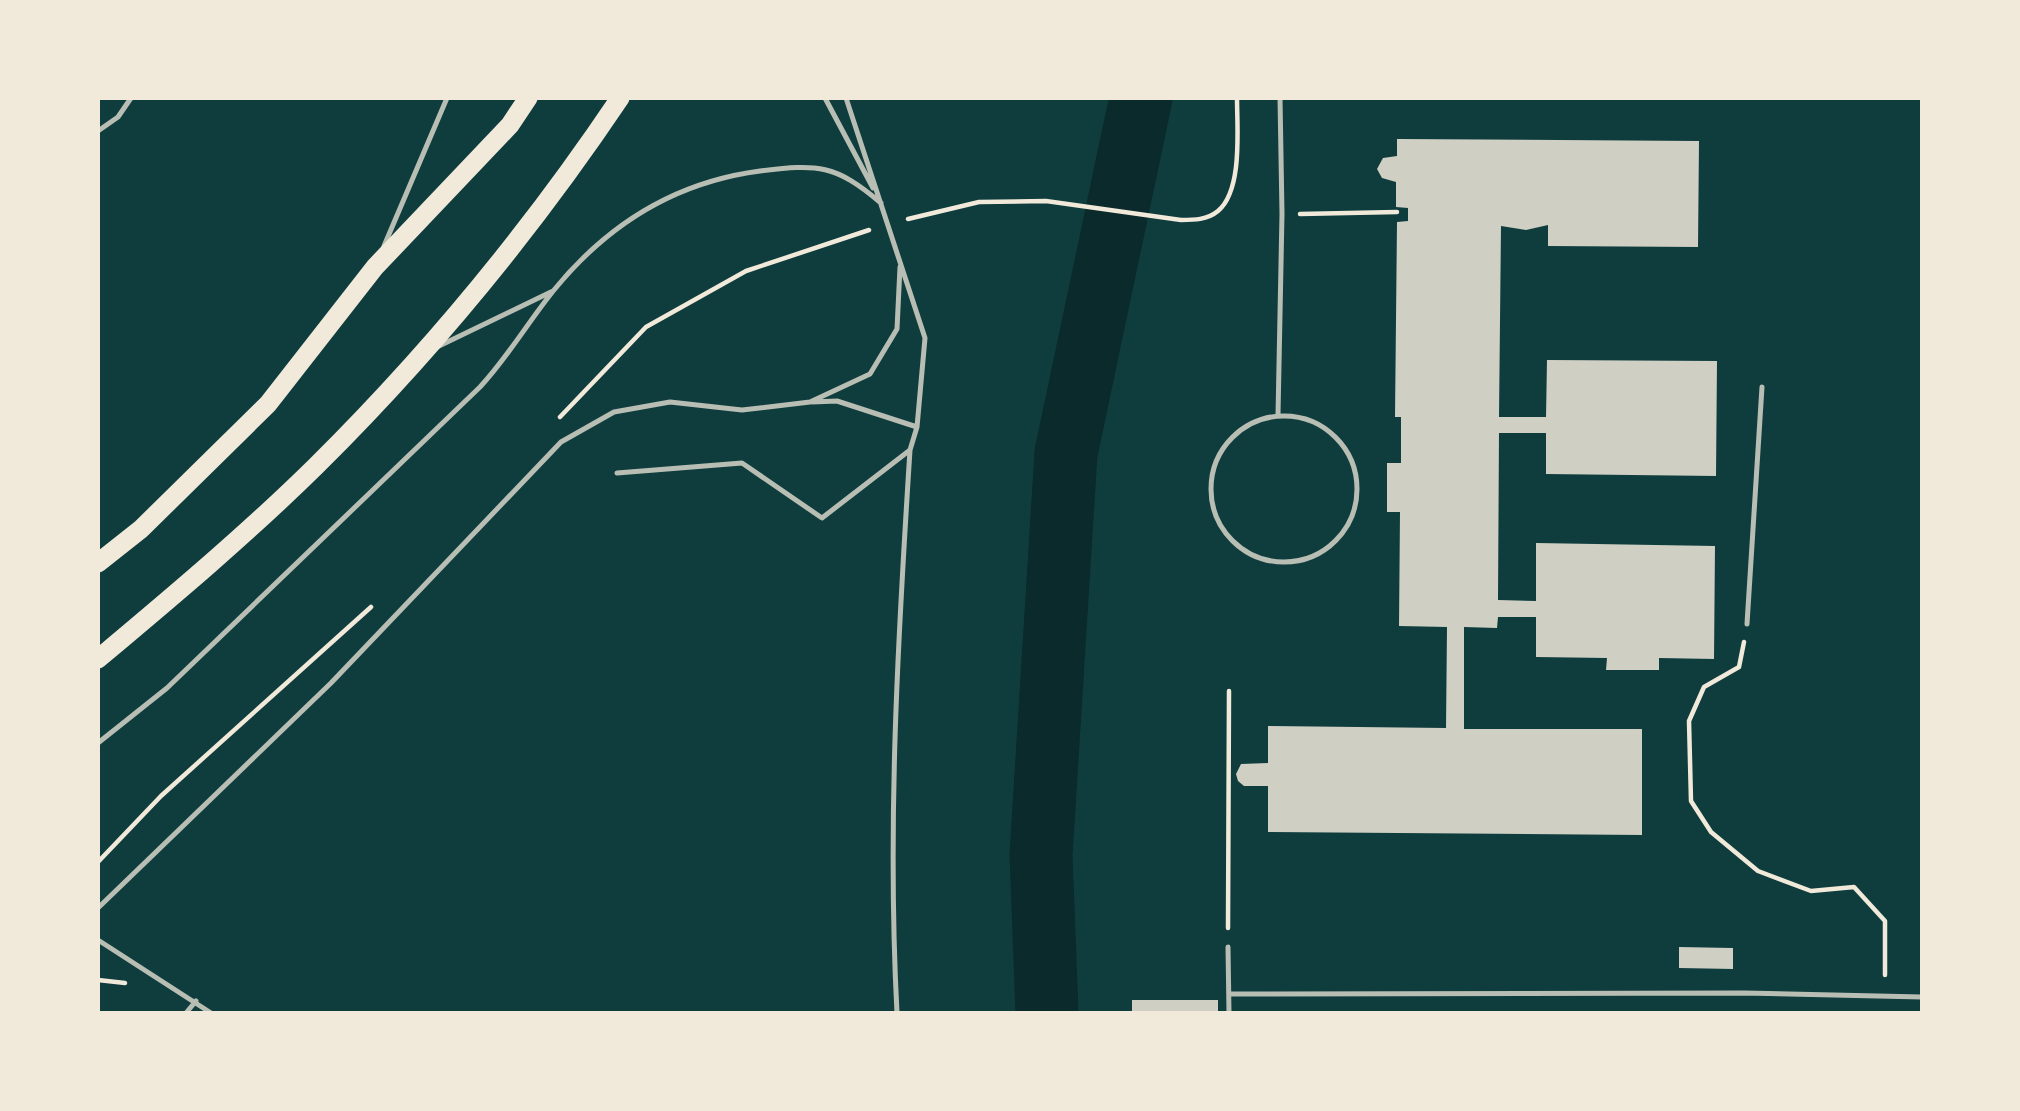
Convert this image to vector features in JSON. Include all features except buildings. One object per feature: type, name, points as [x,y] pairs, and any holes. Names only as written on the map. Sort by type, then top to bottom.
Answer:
[{"type":"highway","points":[[98,563],[141,528],[268,404],[375,267],[510,125],[528,98]]},
{"type":"highway","points":[[98,659],[211,564],[317,465],[451,320],[564,182],[620,98]]},
{"type":"lane","points":[[98,131],[118,117],[131,98]]},
{"type":"lane","points":[[375,267],[447,98]]},
{"type":"lane","points":[[825,98],[881,203]]},
{"type":"lane","points":[[846,98],[925,338],[917,427],[910,450],[894,752],[892,917],[897,1013]]},
{"type":"lane","points":[[1278,415],[1282,214],[1280,98]]},
{"type":"lane","points":[[98,743],[167,688],[480,387],[506,359],[554,290],[608,234],[653,203],[706,181],[809,165],[850,177],[881,203]]},
{"type":"lane","points":[[810,402],[870,374],[897,329],[900,267]]},
{"type":"lane","points":[[417,357],[554,290]]},
{"type":"lane","points":[[1747,624],[1762,387]]},
{"type":"lane","points":[[98,908],[331,683],[561,442],[614,412],[670,402],[742,410],[837,401],[917,427]]},
{"type":"lane","points":[[1278,415],[1311,419],[1338,438],[1355,465],[1358,498],[1348,529],[1325,552],[1300,562],[1273,563],[1247,554],[1227,537],[1214,513],[1210,486],[1216,460],[1231,438],[1252,422],[1278,415]]},
{"type":"lane","points":[[617,472],[742,463],[822,518],[910,450]]},
{"type":"lane","points":[[98,940],[211,1013]]},
{"type":"lane","points":[[1228,947],[1229,1013]]},
{"type":"lane","points":[[1229,995],[1716,993],[1922,997]]},
{"type":"lane","points":[[186,1013],[196,1001]]},
{"type":"path","points":[[1046,201],[1181,220],[1201,220],[1219,211],[1235,178],[1237,98]]},
{"type":"path","points":[[1282,214],[1397,212]]},
{"type":"path","points":[[1747,624],[1739,667],[1704,687],[1689,721],[1691,801],[1711,832],[1758,871],[1811,891],[1854,887],[1885,921],[1884,951]]},
{"type":"path","points":[[1228,947],[1229,691]]},
{"type":"waterway","points":[[1047,1013],[1041,855],[1066,453],[1141,98]]}]
